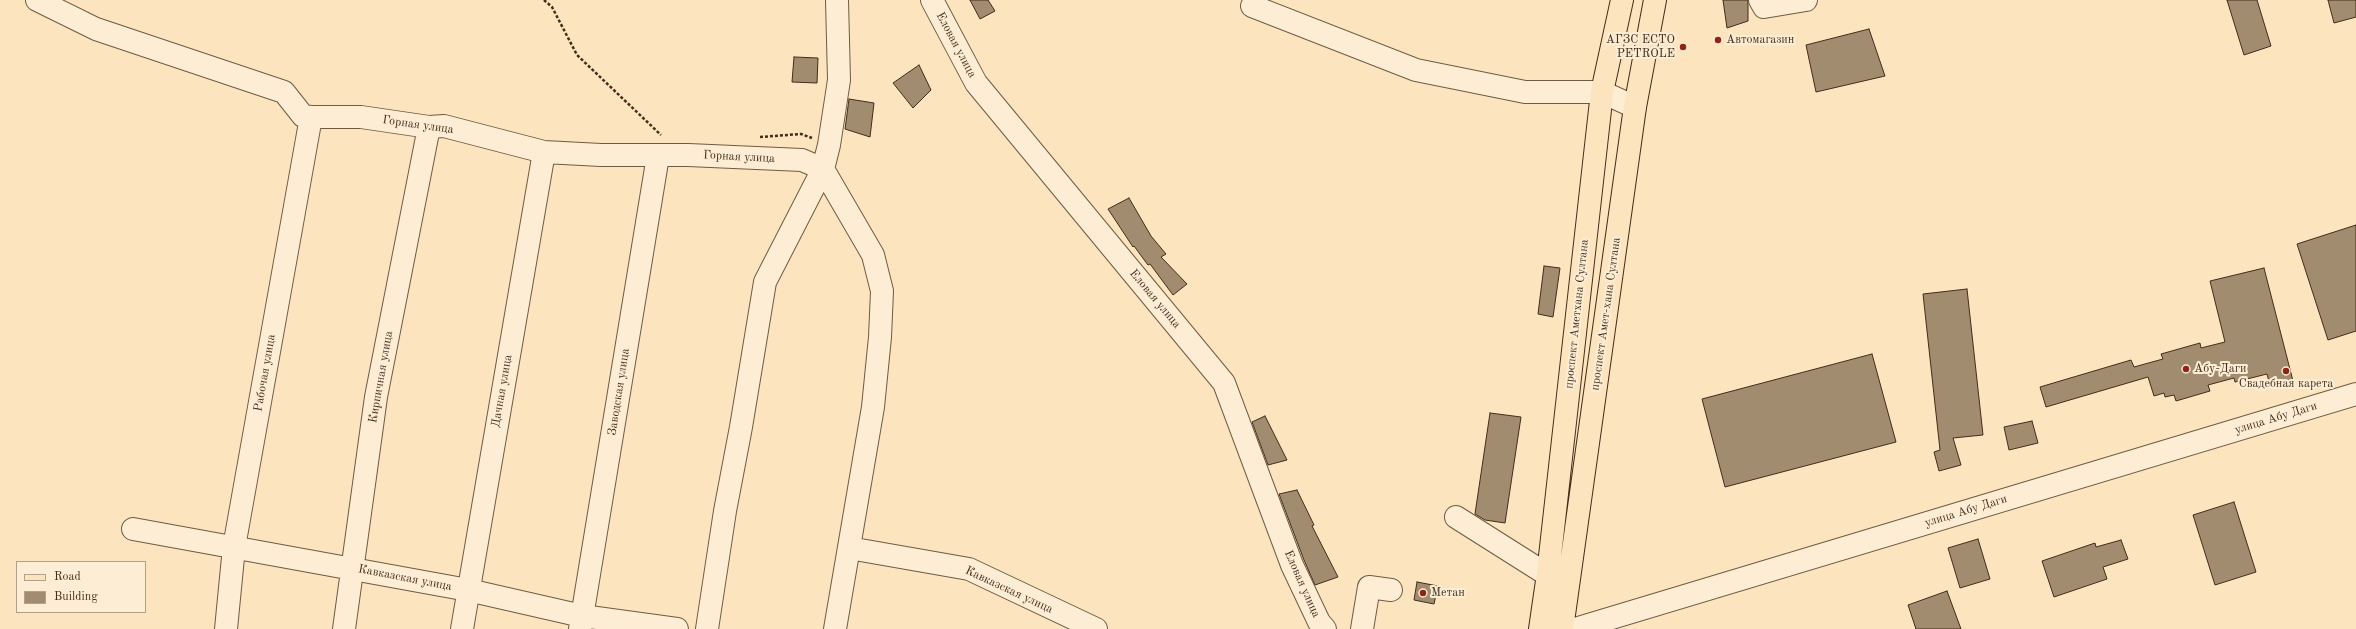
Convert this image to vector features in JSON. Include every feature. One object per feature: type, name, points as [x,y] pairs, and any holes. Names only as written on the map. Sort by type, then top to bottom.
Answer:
[{"type":"main road","name":"проспект Аметхана Султана","points":[[1544,627],[1548,574],[1602,92],[1622,0]]},
{"type":"main road","name":"проспект Амет-хана Султана","points":[[1562,629],[1635,107],[1655,0]]},
{"type":"street","points":[[38,0],[96,29],[284,92],[303,116],[311,118]]},
{"type":"street","points":[[707,629],[724,511],[741,426],[765,282],[823,169],[829,145],[839,80],[838,0]]},
{"type":"street","name":"Еловая улица","points":[[932,0],[976,83],[1224,383],[1292,565],[1319,622],[1325,629]]},
{"type":"street","points":[[1760,0],[1764,7],[1806,0]]},
{"type":"street","points":[[1252,6],[1416,70],[1525,92],[1602,92],[1635,107]]},
{"type":"street","name":"Горная улица","points":[[311,118],[361,117],[429,127],[444,126],[544,152],[658,156],[688,154],[802,160],[823,169]]},
{"type":"street","name":"Рабочая улица","points":[[226,629],[234,547],[311,118]]},
{"type":"street","name":"Кирпичная улица","points":[[344,629],[354,568],[376,397],[429,127]]},
{"type":"street","name":"Дачная улица","points":[[462,629],[544,152]]},
{"type":"street","name":"Заводская улица","points":[[581,623],[658,156]]},
{"type":"street","points":[[823,169],[873,255],[882,290],[880,337],[873,407],[835,629]]},
{"type":"street","name":"улица Абу Даги","points":[[1575,629],[2356,394]]},
{"type":"street","points":[[1456,517],[1548,574],[1567,588]]},
{"type":"street","name":"Кавказская улица","points":[[133,529],[354,568],[468,590],[581,623],[676,629]]},
{"type":"street","name":"Кавказская улица","points":[[849,548],[969,569],[1096,629]]},
{"type":"street","points":[[1362,629],[1370,587],[1391,590]]},
{"type":"path","points":[[544,0],[552,8],[577,55],[660,135],[667,136]]},
{"type":"path","points":[[755,138],[801,134],[829,145]]},
{"type":"building","points":[[970,0],[988,0],[995,11],[980,19]]},
{"type":"building","points":[[1723,0],[1748,0],[1748,21],[1727,28]]},
{"type":"building","points":[[2227,0],[2257,0],[2271,46],[2244,55]]},
{"type":"building","points":[[2328,0],[2356,0],[2356,17],[2334,23]]},
{"type":"building","points":[[1869,29],[1885,76],[1816,92],[1806,45]]},
{"type":"building","points":[[794,57],[818,58],[817,83],[792,82]]},
{"type":"building","points":[[919,65],[931,90],[913,108],[893,83]]},
{"type":"building","points":[[849,99],[874,103],[870,137],[845,129]]},
{"type":"building","points":[[1129,198],[1151,236],[1166,254],[1161,257],[1187,284],[1173,295],[1150,264],[1148,265],[1134,246],[1133,247],[1108,209]]},
{"type":"building","points":[[2356,225],[2356,331],[2328,340],[2297,244]]},
{"type":"building","points":[[1544,266],[1560,268],[1553,317],[1538,314]]},
{"type":"building","points":[[2264,268],[2293,381],[2270,386],[2267,374],[2235,382],[2234,378],[2208,385],[2210,391],[2176,401],[2174,395],[2165,397],[2164,393],[2154,396],[2148,377],[2046,407],[2040,387],[2131,360],[2134,367],[2163,359],[2161,354],[2200,343],[2201,348],[2225,342],[2210,281]]},
{"type":"building","points":[[1967,289],[1983,435],[1953,438],[1961,465],[1939,471],[1934,452],[1940,450],[1923,294]]},
{"type":"building","points":[[1872,354],[1896,442],[1725,487],[1702,399]]},
{"type":"building","points":[[1490,413],[1521,417],[1505,523],[1485,520],[1475,514]]},
{"type":"building","points":[[1265,416],[1287,460],[1268,465],[1252,422]]},
{"type":"building","points":[[2032,421],[2038,443],[2009,450],[2004,427]]},
{"type":"building","points":[[1297,490],[1314,525],[1312,526],[1338,577],[1315,585],[1279,494]]},
{"type":"building","points":[[2234,502],[2256,572],[2215,585],[2193,515]]},
{"type":"building","points":[[1978,539],[1990,579],[1960,588],[1948,548]]},
{"type":"building","points":[[2121,540],[2128,559],[2103,567],[2107,579],[2054,597],[2042,561],[2095,543],[2096,547]]},
{"type":"building","points":[[1417,582],[1438,586],[1434,604],[1414,600]]},
{"type":"building","points":[[1947,591],[1961,629],[1916,629],[1908,605]]},
{"type":"place","name":"Автомагазин","points":[[1718,40]]},
{"type":"place","name":"АГЗС ECTO PETROLE","points":[[1683,47]]},
{"type":"place","name":"Абу-Даги","points":[[2186,369]]},
{"type":"place","name":"Свадебная карета","points":[[2286,371]]},
{"type":"place","name":"Метан","points":[[1423,593]]}]
